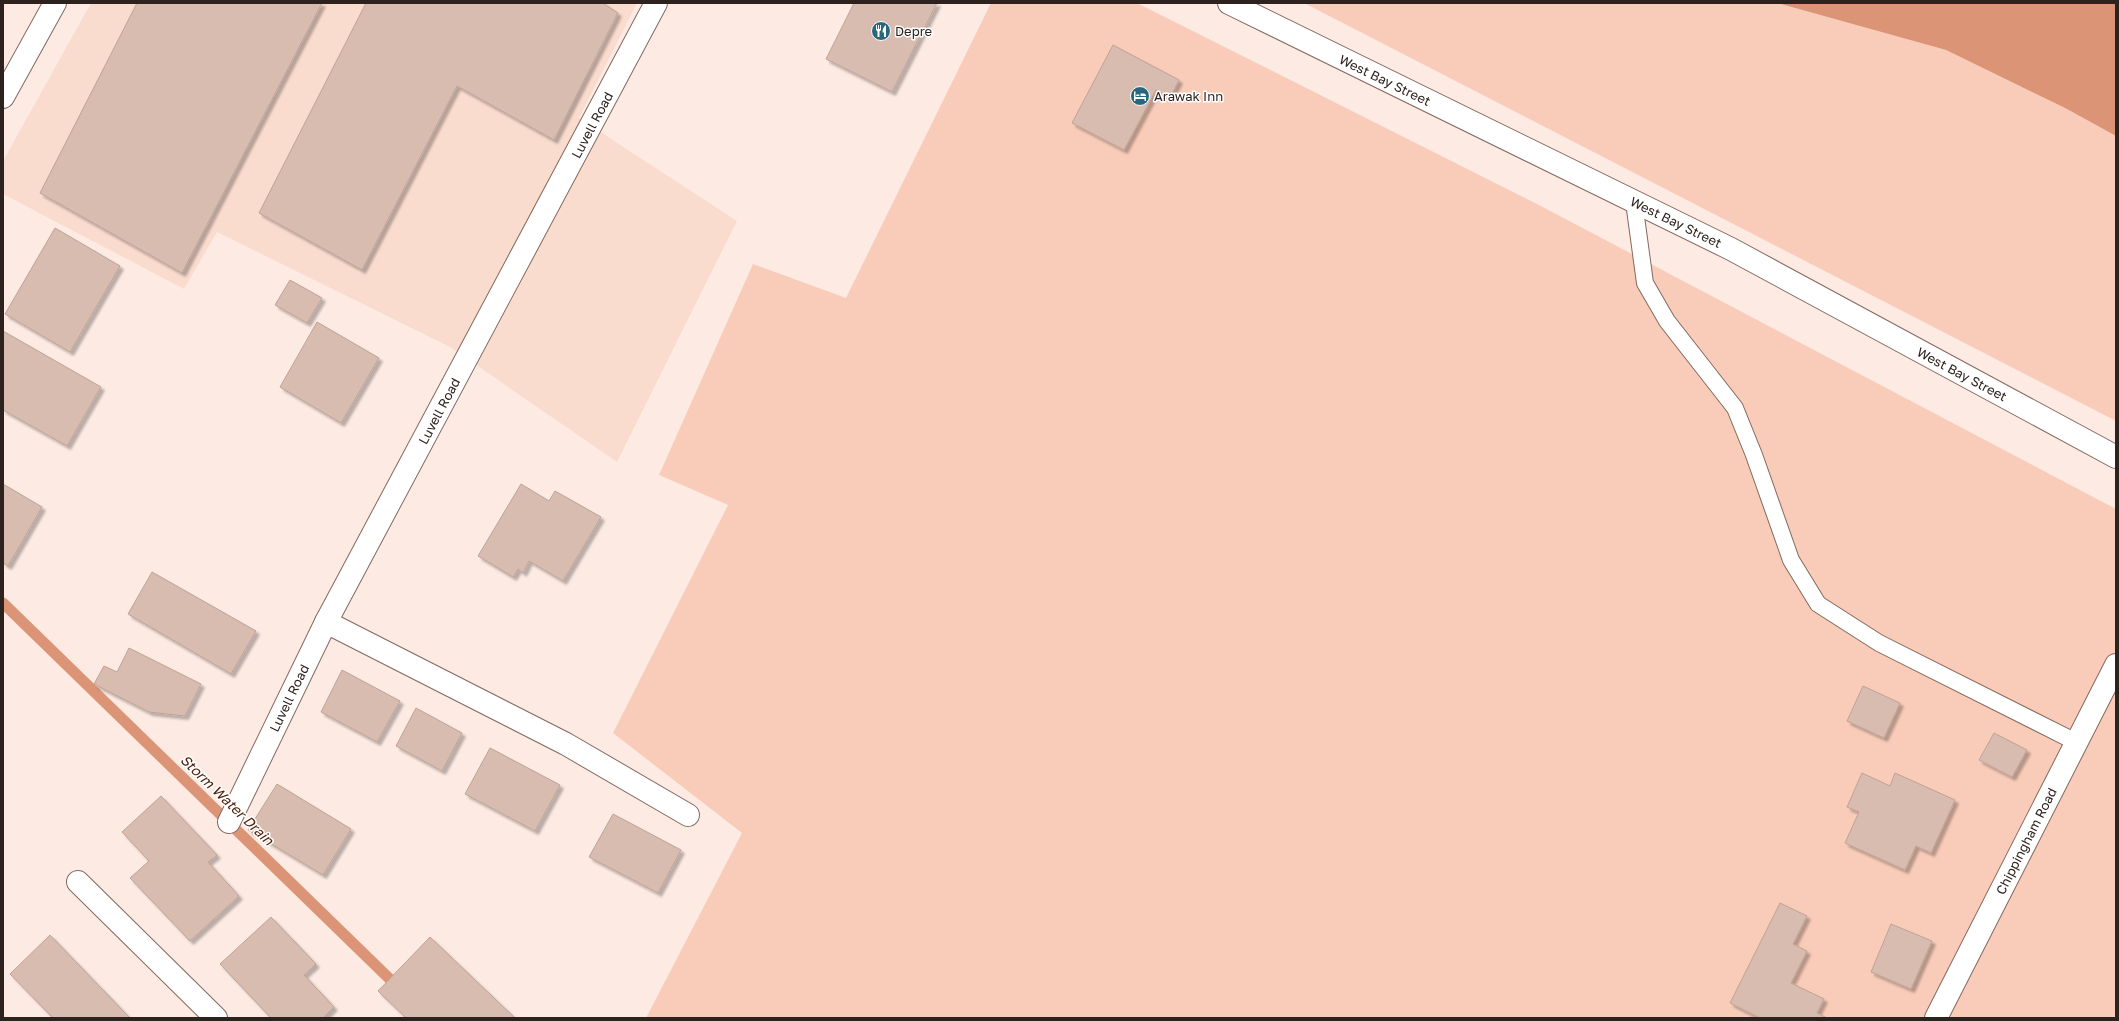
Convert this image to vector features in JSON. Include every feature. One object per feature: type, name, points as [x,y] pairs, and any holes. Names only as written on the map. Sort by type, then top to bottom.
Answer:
[{"type":"main road","points":[[3,97],[55,3]]},
{"type":"main road","name":"Luvell Road","points":[[229,822],[326,622],[656,3]]},
{"type":"main road","name":"West Bay Street","points":[[1228,3],[1731,249],[2116,457]]},
{"type":"main road","points":[[326,622],[566,744],[688,815]]},
{"type":"main road","name":"Chippingham Road","points":[[1936,1018],[2116,665]]},
{"type":"main road","points":[[78,882],[216,1018]]},
{"type":"lane","points":[[1634,202],[1645,283],[1666,321],[1735,408],[1754,455],[1791,560],[1818,604],[1879,643],[2076,742]]},
{"type":"shaded area","points":[[91,3],[637,3],[579,118],[737,221],[617,462],[450,347],[217,232],[184,289],[3,194],[3,161]]},
{"type":"shaded area","points":[[991,3],[1137,3],[1537,204],[2116,509],[2116,1018],[646,1018],[742,833],[613,733],[728,505],[659,475],[753,264],[846,298]]},
{"type":"shaded area","points":[[1304,3],[1777,3],[1946,50],[2065,108],[2116,136],[2116,421]]},
{"type":"shaded area","points":[[1777,3],[2116,3],[2116,136],[2065,108],[1946,50]]},
{"type":"building","points":[[137,3],[322,3],[182,273],[40,193]]},
{"type":"building","points":[[366,3],[603,3],[618,13],[554,140],[457,86],[362,270],[259,213]]},
{"type":"building","name":"Depre","points":[[854,3],[937,3],[892,92],[826,59]]},
{"type":"building","points":[[1113,45],[1179,80],[1170,98],[1156,90],[1124,150],[1072,123]]},
{"type":"building","points":[[55,228],[120,266],[70,352],[5,314]]},
{"type":"building","points":[[290,280],[322,298],[307,323],[275,305]]},
{"type":"building","points":[[317,322],[379,358],[341,423],[280,387]]},
{"type":"building","points":[[3,331],[101,387],[67,446],[3,410]]},
{"type":"building","points":[[3,484],[42,507],[8,566],[3,563]]},
{"type":"building","points":[[521,484],[549,501],[555,491],[601,517],[563,581],[529,561],[523,573],[518,569],[513,577],[478,556]]},
{"type":"building","points":[[152,572],[256,631],[231,674],[128,614]]},
{"type":"building","points":[[129,648],[201,684],[185,716],[149,712],[94,684],[104,666],[117,672]]},
{"type":"building","points":[[342,670],[400,701],[377,742],[321,712]]},
{"type":"building","points":[[1863,686],[1900,703],[1884,738],[1847,721]]},
{"type":"building","points":[[416,708],[462,733],[442,771],[396,746]]},
{"type":"building","points":[[1994,733],[2027,750],[2012,777],[1979,760]]},
{"type":"building","points":[[490,748],[560,785],[535,831],[465,794]]},
{"type":"building","points":[[1862,773],[1890,786],[1895,773],[1955,800],[1931,853],[1916,846],[1905,870],[1845,843],[1859,812],[1847,807]]},
{"type":"building","points":[[277,784],[351,829],[323,875],[248,830]]},
{"type":"building","points":[[161,796],[217,855],[208,862],[239,896],[190,941],[130,878],[149,861],[122,832]]},
{"type":"building","points":[[613,814],[681,850],[658,893],[589,857]]},
{"type":"building","points":[[1780,903],[1807,916],[1793,944],[1807,951],[1791,983],[1824,999],[1817,1013],[1827,1018],[1760,1018],[1730,1003]]},
{"type":"building","points":[[271,917],[316,964],[304,975],[334,1007],[323,1018],[271,1018],[220,964]]},
{"type":"building","points":[[1891,924],[1932,941],[1911,989],[1871,972]]},
{"type":"building","points":[[50,935],[130,1018],[53,1018],[10,974]]},
{"type":"building","points":[[430,937],[515,1018],[406,1018],[378,991]]},
{"type":"waterway","name":"Storm Water Drain","points":[[3,603],[400,989]]},
{"type":"place","name":"Depre","points":[[881,31]]},
{"type":"place","name":"Arawak Inn","points":[[1140,96]]}]
